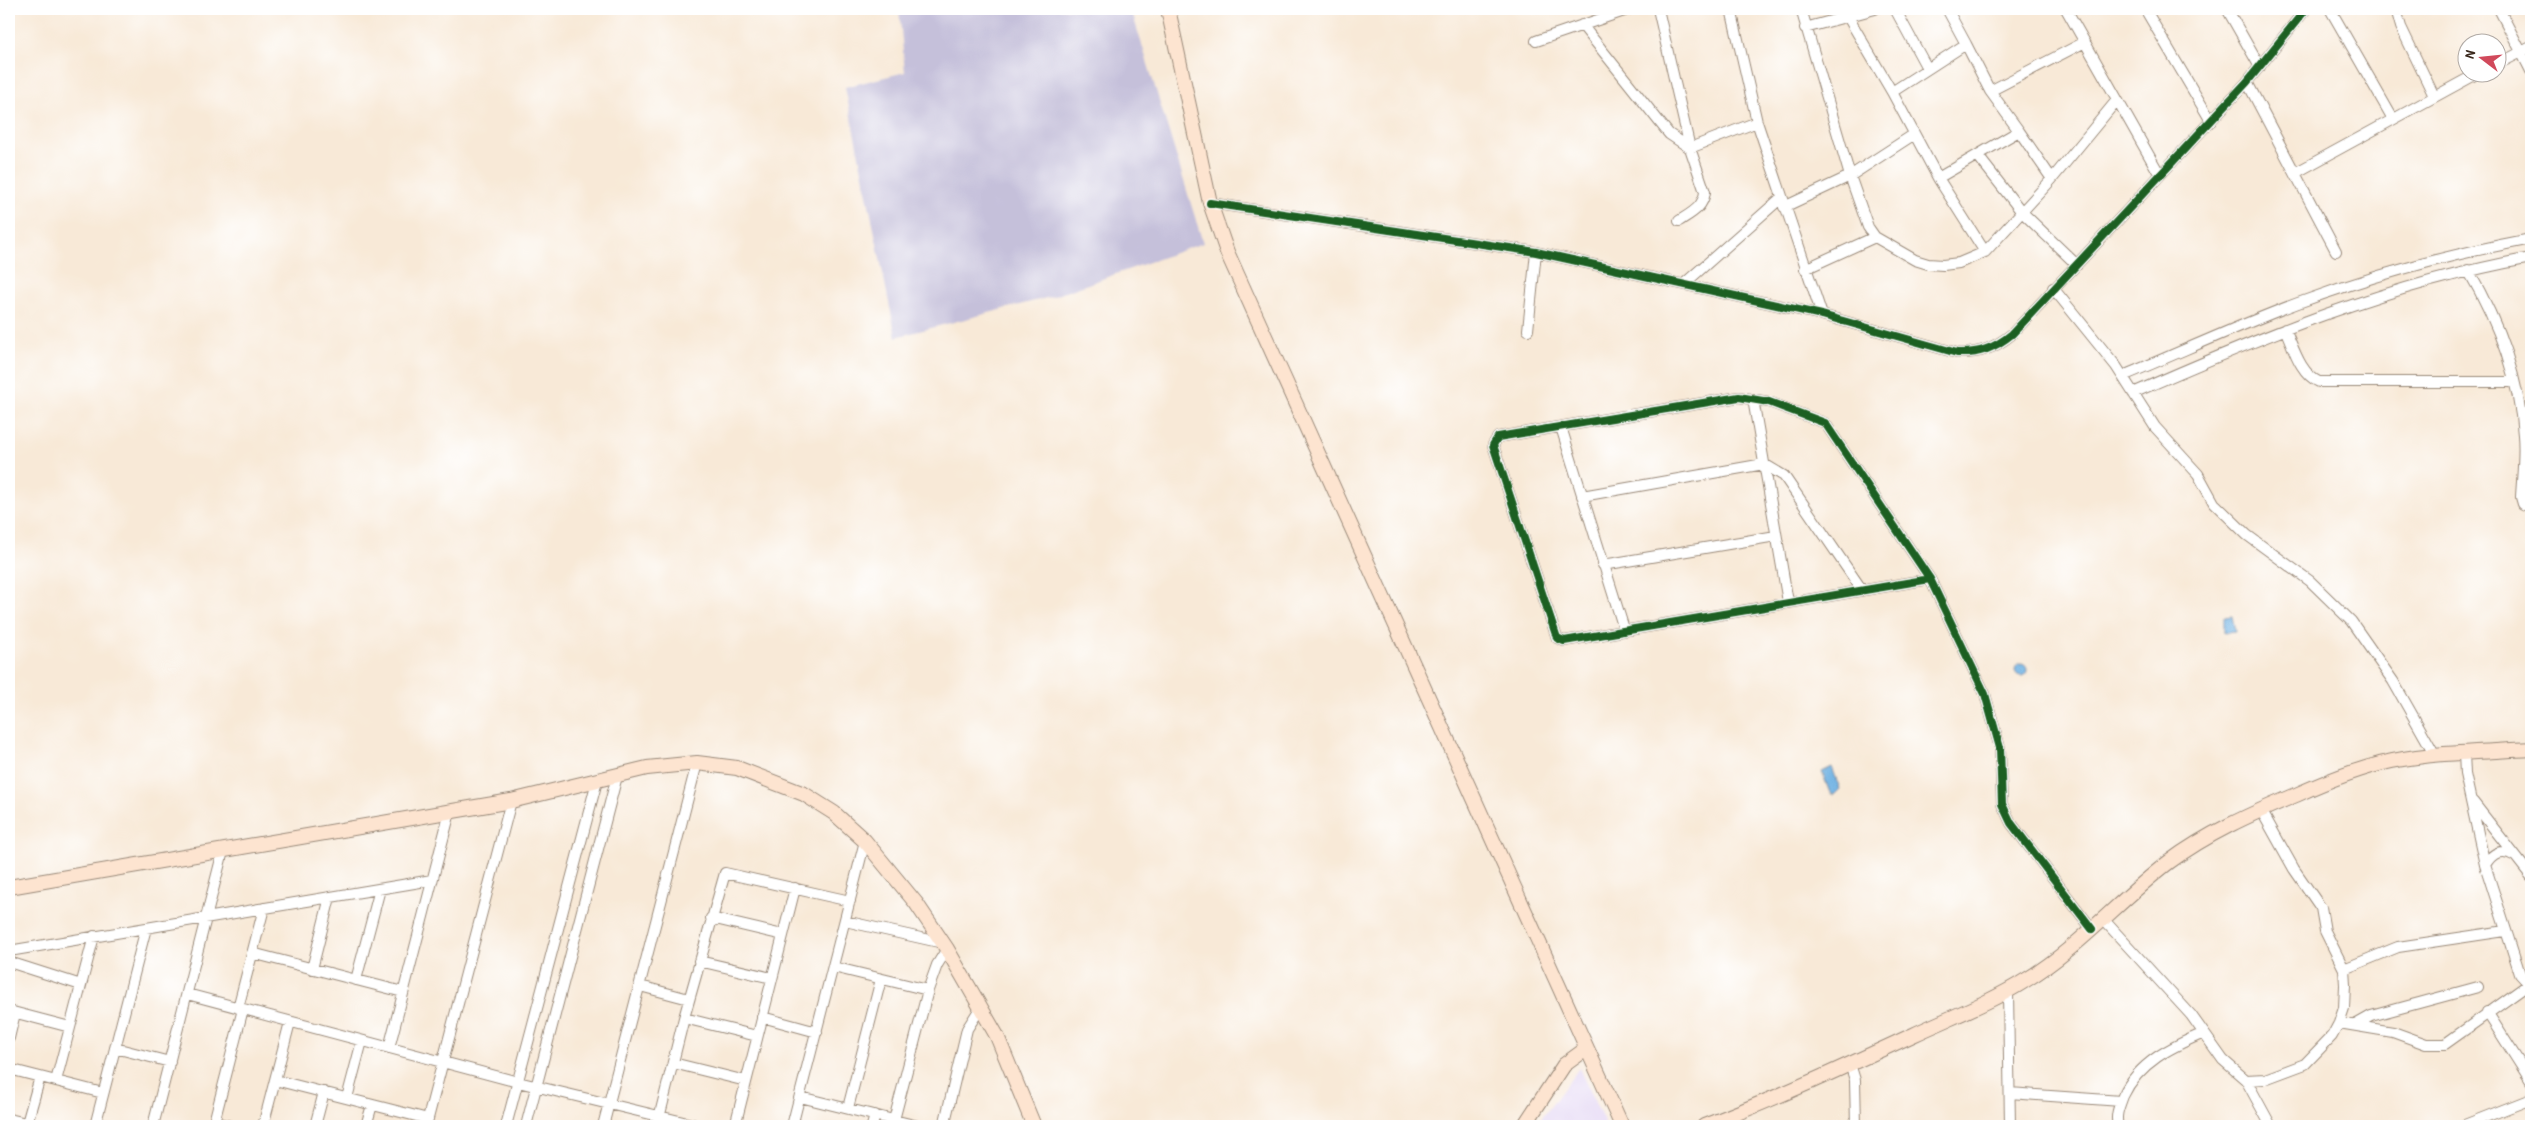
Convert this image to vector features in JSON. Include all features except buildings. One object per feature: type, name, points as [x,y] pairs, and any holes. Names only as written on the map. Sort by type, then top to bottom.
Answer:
[{"type":"main road","points":[[1168,9],[1210,203],[1227,252],[1622,1126]]},
{"type":"main road","points":[[1704,1126],[1850,1064],[1980,1006],[2008,991],[2029,978],[2092,929],[2145,881],[2193,844],[2224,826],[2346,774],[2393,761],[2435,755],[2531,749]]},
{"type":"main road","points":[[9,887],[511,801],[647,768],[697,764],[737,768],[804,794],[834,813],[866,841],[916,903],[945,946],[980,1007],[1016,1079],[1034,1126]]},
{"type":"main road","points":[[1524,1126],[1564,1065],[1586,1049]]},
{"type":"street","points":[[1536,41],[1630,9]]},
{"type":"street","points":[[1658,9],[1690,148],[1705,192],[1702,205],[1679,221]]},
{"type":"street","points":[[1730,9],[1757,122],[1782,202],[1822,315]]},
{"type":"street","points":[[1801,9],[1805,28],[1850,176],[1868,227],[1875,238],[1915,260],[1928,264],[1959,263],[1985,252],[2021,211],[2052,180],[2117,100]]},
{"type":"street","points":[[1805,28],[1875,9]]},
{"type":"street","points":[[1895,9],[1927,68]]},
{"type":"street","points":[[1948,9],[1990,91],[2052,180]]},
{"type":"street","points":[[2066,9],[2160,175]]},
{"type":"street","points":[[2145,9],[2211,121]]},
{"type":"street","points":[[2226,9],[2260,68]]},
{"type":"street","points":[[1210,203],[1536,252],[1822,315],[1947,350],[1977,352],[2004,341],[2077,265],[2260,68],[2306,9]]},
{"type":"street","points":[[2330,9],[2393,119]]},
{"type":"street","points":[[2396,9],[2401,26],[2434,96]]},
{"type":"street","points":[[2499,9],[2531,71]]},
{"type":"street","points":[[1848,17],[1892,92],[1913,135],[1938,178],[1985,252]]},
{"type":"street","points":[[1582,25],[1668,134],[1690,148]]},
{"type":"street","points":[[1990,91],[2085,42]]},
{"type":"street","points":[[1892,92],[1966,44]]},
{"type":"street","points":[[2508,59],[2531,47]]},
{"type":"street","points":[[2247,82],[2336,252]]},
{"type":"street","points":[[2295,173],[2461,82]]},
{"type":"street","points":[[1690,148],[1757,122]]},
{"type":"street","points":[[1938,178],[2019,131]]},
{"type":"street","points":[[1684,284],[1782,202],[1850,176],[1913,135]]},
{"type":"street","points":[[1978,156],[2021,211],[2077,265]]},
{"type":"street","points":[[1806,269],[1875,238]]},
{"type":"street","points":[[2123,376],[2264,316],[2337,289],[2450,256],[2531,239]]},
{"type":"street","points":[[1528,330],[1536,252]]},
{"type":"street","points":[[2133,393],[2238,346],[2375,296],[2468,270],[2531,258]]},
{"type":"street","points":[[2468,270],[2500,335],[2514,382],[2523,437],[2520,497],[2524,504],[2531,508]]},
{"type":"street","points":[[2053,288],[2123,376],[2148,417],[2198,474],[2214,503],[2247,535],[2310,581],[2351,621],[2393,681],[2435,755]]},
{"type":"street","points":[[2284,329],[2304,370],[2319,382],[2514,382]]},
{"type":"street","points":[[1930,580],[1624,629],[1564,641],[1557,638],[1494,445],[1498,437],[1739,397],[1768,402],[1824,423],[1930,580],[1985,694],[2000,748],[2002,804],[2011,823],[2092,929]]},
{"type":"street","points":[[1752,399],[1788,602]]},
{"type":"street","points":[[1561,427],[1624,629]]},
{"type":"street","points":[[1582,496],[1764,464],[1784,476],[1862,590]]},
{"type":"street","points":[[1604,565],[1776,536]]},
{"type":"street","points":[[2340,1023],[2387,1031],[2419,1043],[2445,1044],[2487,1012],[2530,985],[2520,974],[2485,864],[2465,774],[2464,753]]},
{"type":"street","points":[[603,1126],[697,764]]},
{"type":"street","points":[[526,1126],[617,776]]},
{"type":"street","points":[[506,1126],[598,781]]},
{"type":"street","points":[[2470,798],[2531,876]]},
{"type":"street","points":[[275,1080],[372,1105],[427,1123],[511,801]]},
{"type":"street","points":[[2246,1080],[2265,1079],[2305,1064],[2332,1036],[2340,1023],[2344,1008],[2344,970],[2325,932],[2321,908],[2302,882],[2261,810]]},
{"type":"street","points":[[389,1048],[450,812]]},
{"type":"street","points":[[792,1126],[866,841]]},
{"type":"street","points":[[153,1126],[223,851]]},
{"type":"street","points":[[2485,864],[2490,856],[2499,852],[2507,851],[2516,856]]},
{"type":"street","points":[[659,1121],[689,998],[725,873],[850,901]]},
{"type":"street","points":[[9,950],[432,880]]},
{"type":"street","points":[[734,1126],[794,888]]},
{"type":"street","points":[[356,980],[380,889]]},
{"type":"street","points":[[312,969],[330,897]]},
{"type":"street","points":[[231,1126],[213,1124],[264,908]]},
{"type":"street","points":[[711,918],[783,935]]},
{"type":"street","points":[[2103,919],[2145,963],[2204,1033],[2223,1060],[2246,1080],[2272,1126]]},
{"type":"street","points":[[845,921],[945,946],[928,990],[894,1120]]},
{"type":"street","points":[[95,1126],[146,928]]},
{"type":"street","points":[[2344,970],[2398,947],[2505,931]]},
{"type":"street","points":[[56,1081],[94,936]]},
{"type":"street","points":[[252,953],[403,992]]},
{"type":"street","points":[[700,961],[772,978]]},
{"type":"street","points":[[9,962],[81,984]]},
{"type":"street","points":[[833,967],[928,990]]},
{"type":"street","points":[[848,1108],[881,979]]},
{"type":"street","points":[[640,986],[689,998]]},
{"type":"street","points":[[2355,1025],[2371,1016],[2478,987]]},
{"type":"street","points":[[2008,991],[2010,1126]]},
{"type":"street","points":[[187,994],[518,1082],[609,1103],[659,1121],[700,1126]]},
{"type":"street","points":[[944,1126],[968,1029],[980,1007]]},
{"type":"street","points":[[9,1038],[12,1012],[70,1027]]},
{"type":"street","points":[[2487,1012],[2531,1081]]},
{"type":"street","points":[[762,1017],[817,1032]]},
{"type":"street","points":[[684,1018],[757,1036]]},
{"type":"street","points":[[263,1126],[290,1022]]},
{"type":"street","points":[[2118,1126],[2116,1118],[2121,1101],[2138,1073],[2153,1058],[2204,1033]]},
{"type":"street","points":[[347,1098],[362,1041]]},
{"type":"street","points":[[115,1048],[170,1062]]},
{"type":"street","points":[[673,1063],[746,1081]]},
{"type":"street","points":[[1850,1064],[1855,1080],[1856,1126]]},
{"type":"street","points":[[9,1069],[103,1093]]},
{"type":"street","points":[[27,1123],[40,1077]]},
{"type":"street","points":[[315,1126],[324,1092]]},
{"type":"street","points":[[2010,1093],[2121,1101]]},
{"type":"street","points":[[800,1097],[918,1126]]},
{"type":"street","points":[[2462,1126],[2531,1099]]},
{"type":"street","points":[[366,1126],[372,1105]]},
{"type":"street","points":[[872,1126],[875,1115]]},
{"type":"street","points":[[9,1119],[39,1126]]},
{"type":"shaded area","points":[[899,9],[1131,9],[1203,243],[1054,296],[896,337],[845,87],[905,72]]},
{"type":"shaded area","points":[[1579,1068],[1606,1126],[1536,1126]]},
{"type":"water","points":[[2232,616],[2235,631],[2224,632],[2224,617]]},
{"type":"water","points":[[2021,664],[2027,670],[2021,676],[2015,670]]},
{"type":"water","points":[[1832,767],[1840,789],[1834,795],[1830,793],[1822,772]]},
{"type":"cycle path","points":[[1210,203],[1536,252],[1822,315],[1957,353],[1980,351],[1999,343],[2012,334],[2247,82],[2306,9]]},
{"type":"cycle path","points":[[1930,579],[1564,641],[1557,638],[1493,445],[1498,437],[1739,397],[1769,402],[1825,423],[1930,579],[1985,694],[2000,748],[2002,804],[2011,823],[2092,929]]}]
